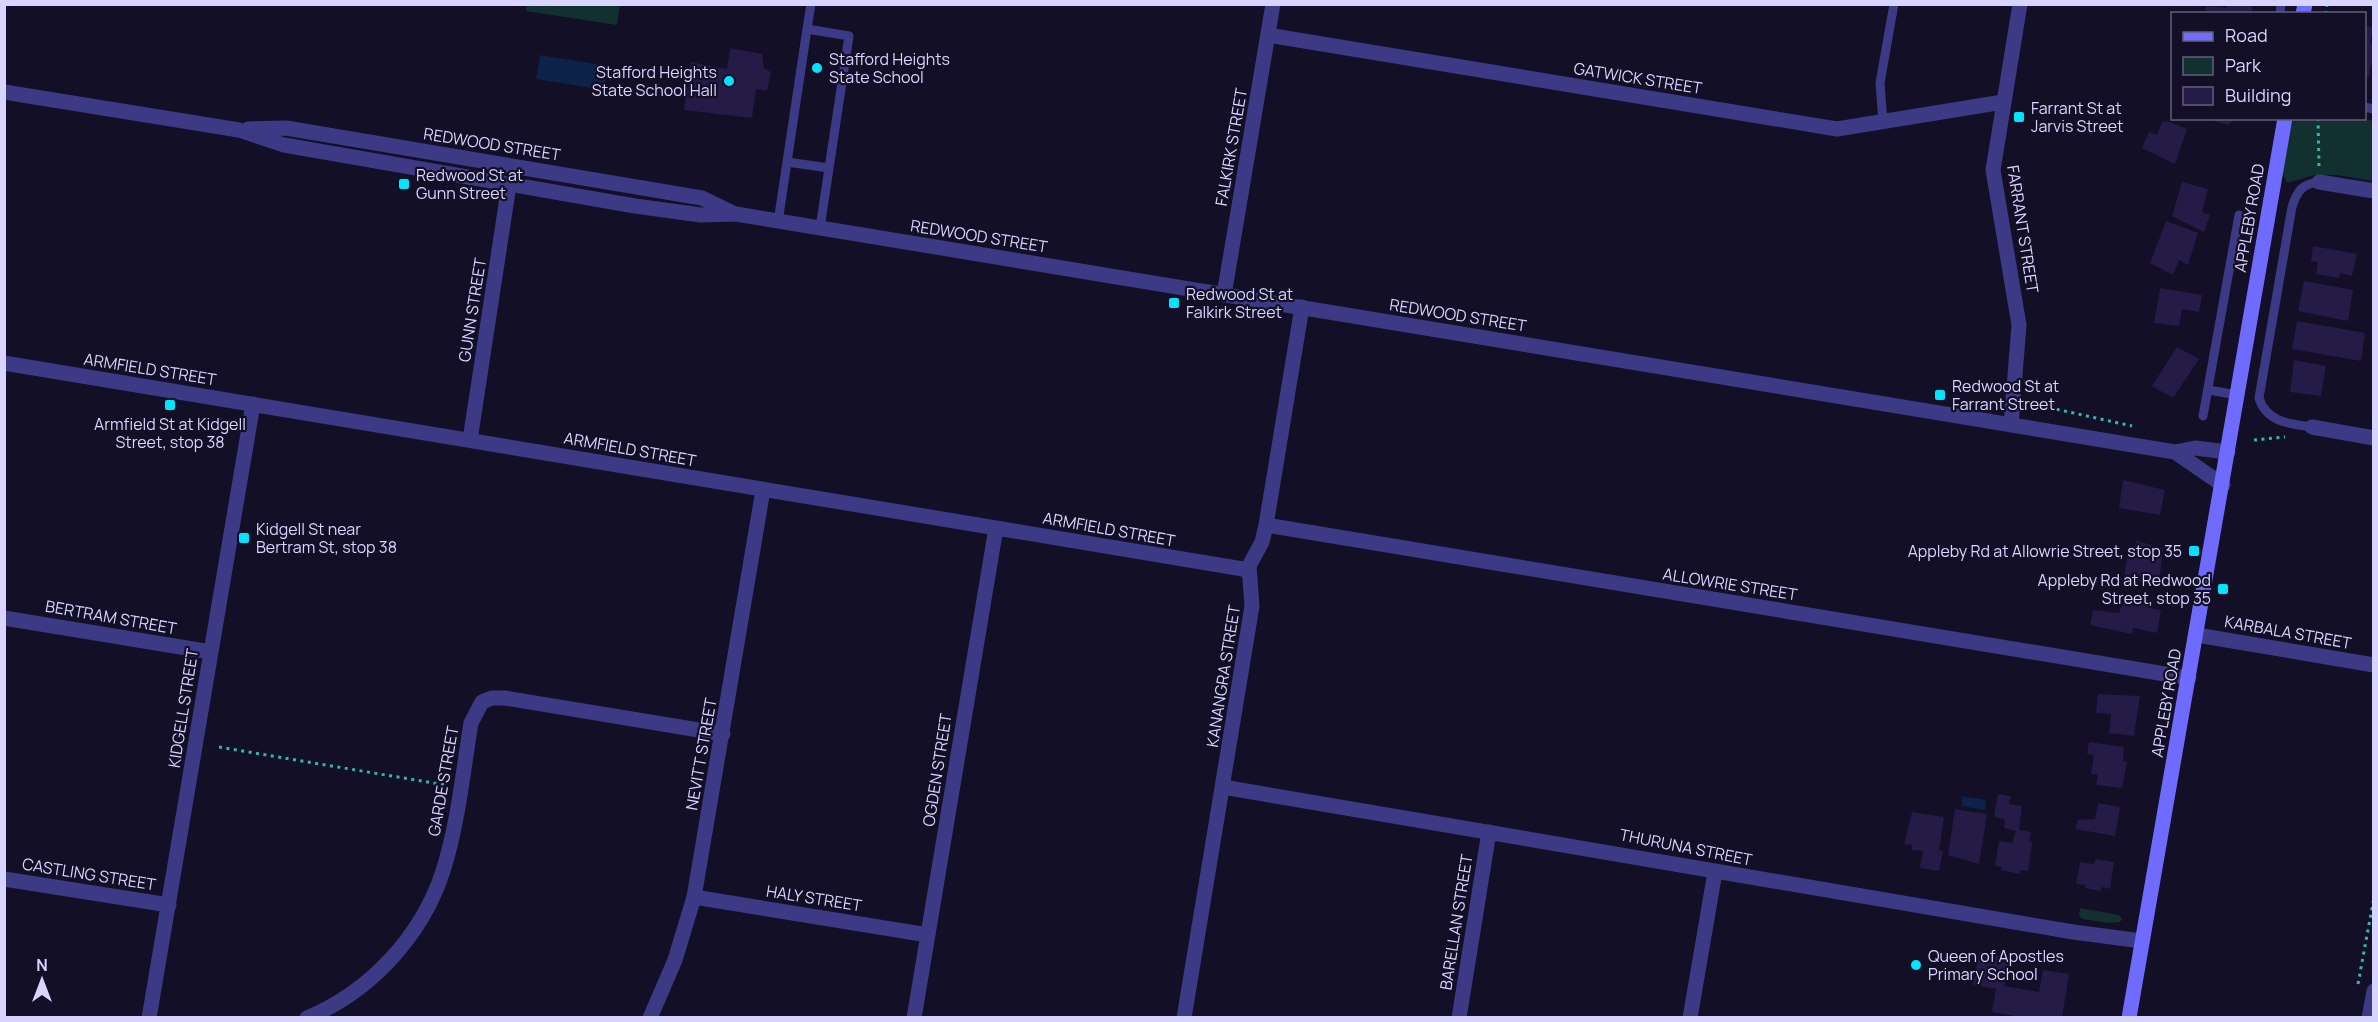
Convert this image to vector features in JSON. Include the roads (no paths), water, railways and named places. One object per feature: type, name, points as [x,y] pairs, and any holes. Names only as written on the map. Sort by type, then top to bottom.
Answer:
[{"type":"main road","name":"APPLEBY ROAD","points":[[2129,1017],[2285,120]]},
{"type":"street","name":"FALKIRK STREET","points":[[1224,295],[1273,4]]},
{"type":"street","name":"FARRANT STREET","points":[[2011,425],[2019,325],[1993,170],[2020,4]]},
{"type":"street","name":"GATWICK STREET","points":[[1268,35],[1847,129],[2003,102]]},
{"type":"street","name":"REDWOOD STREET","points":[[4,92],[239,130],[284,145],[509,185],[701,215],[736,214],[2175,452],[2195,448],[2228,452]]},
{"type":"street","name":"REDWOOD STREET","points":[[239,130],[286,128],[637,186],[702,198],[736,214]]},
{"type":"street","points":[[2319,182],[2373,191]]},
{"type":"street","name":"GUNN STREET","points":[[470,440],[509,185]]},
{"type":"street","name":"KANANGRA STREET","points":[[1184,1017],[1252,606],[1253,591],[1249,570],[1266,525],[1302,307]]},
{"type":"street","name":"ARMFIELD STREET","points":[[4,363],[1249,570]]},
{"type":"street","name":"KIDGELL STREET","points":[[149,1017],[253,404]]},
{"type":"street","points":[[2312,427],[2373,438]]},
{"type":"street","name":"REDWOOD STREET","points":[[2175,452],[2223,485]]},
{"type":"street","name":"NEVITT STREET","points":[[650,1017],[672,969],[694,897],[763,490]]},
{"type":"street","name":"ALLOWRIE STREET","points":[[1266,525],[2189,678]]},
{"type":"street","name":"OGDEN STREET","points":[[914,1017],[996,528]]},
{"type":"street","name":"BERTRAM STREET","points":[[4,618],[211,652]]},
{"type":"street","name":"KARBALA STREET","points":[[2197,634],[2373,665]]},
{"type":"street","name":"GARDE STREET","points":[[307,1017],[336,1004],[370,979],[402,945],[429,905],[443,869],[471,723],[482,702],[492,698],[505,698],[723,734]]},
{"type":"street","name":"THURUNA STREET","points":[[1223,788],[1715,872],[2142,941]]},
{"type":"street","name":"BARELLAN STREET","points":[[1459,1017],[1490,832]]},
{"type":"street","points":[[1690,1017],[1715,872]]},
{"type":"street","name":"CASTLING STREET","points":[[4,879],[169,905]]},
{"type":"street","name":"HALY STREET","points":[[694,897],[928,935]]},
{"type":"street","points":[[2369,1017],[2373,991]]},
{"type":"lane","points":[[778,222],[811,4]]},
{"type":"lane","points":[[1883,123],[1880,83],[1894,4]]},
{"type":"lane","points":[[807,29],[849,36],[820,228]]},
{"type":"lane","points":[[787,162],[829,168]]},
{"type":"lane","points":[[2312,427],[2278,420],[2269,415],[2259,398],[2292,207],[2300,189],[2307,183],[2319,182]]},
{"type":"lane","name":"APPLEBY ROAD","points":[[2203,416],[2239,215]]},
{"type":"lane","points":[[2209,390],[2237,395]]},
{"type":"water","points":[[540,55],[607,66],[603,90],[536,79]]},
{"type":"water","points":[[1962,796],[1986,800],[1985,810],[1962,806]]},
{"type":"place","name":"Stafford Heights State School","points":[[817,68]]},
{"type":"place","name":"Stafford Heights State School Hall","points":[[729,81]]},
{"type":"place","name":"Farrant St at Jarvis Street","points":[[2019,117]]},
{"type":"place","name":"Redwood St at Gunn Street","points":[[404,184]]},
{"type":"place","name":"Redwood St at Falkirk Street","points":[[1174,303]]},
{"type":"place","name":"Redwood St at Farrant Street","points":[[1940,395]]},
{"type":"place","name":"Armfield St at Kidgell Street, stop 38","points":[[170,405]]},
{"type":"place","name":"Kidgell St near Bertram St, stop 38","points":[[244,538]]},
{"type":"place","name":"Appleby Rd at Allowrie Street, stop 35","points":[[2194,551]]},
{"type":"place","name":"Appleby Rd at Redwood Street, stop 35","points":[[2223,589]]},
{"type":"place","name":"Queen of Apostles Primary School","points":[[1916,965]]}]
